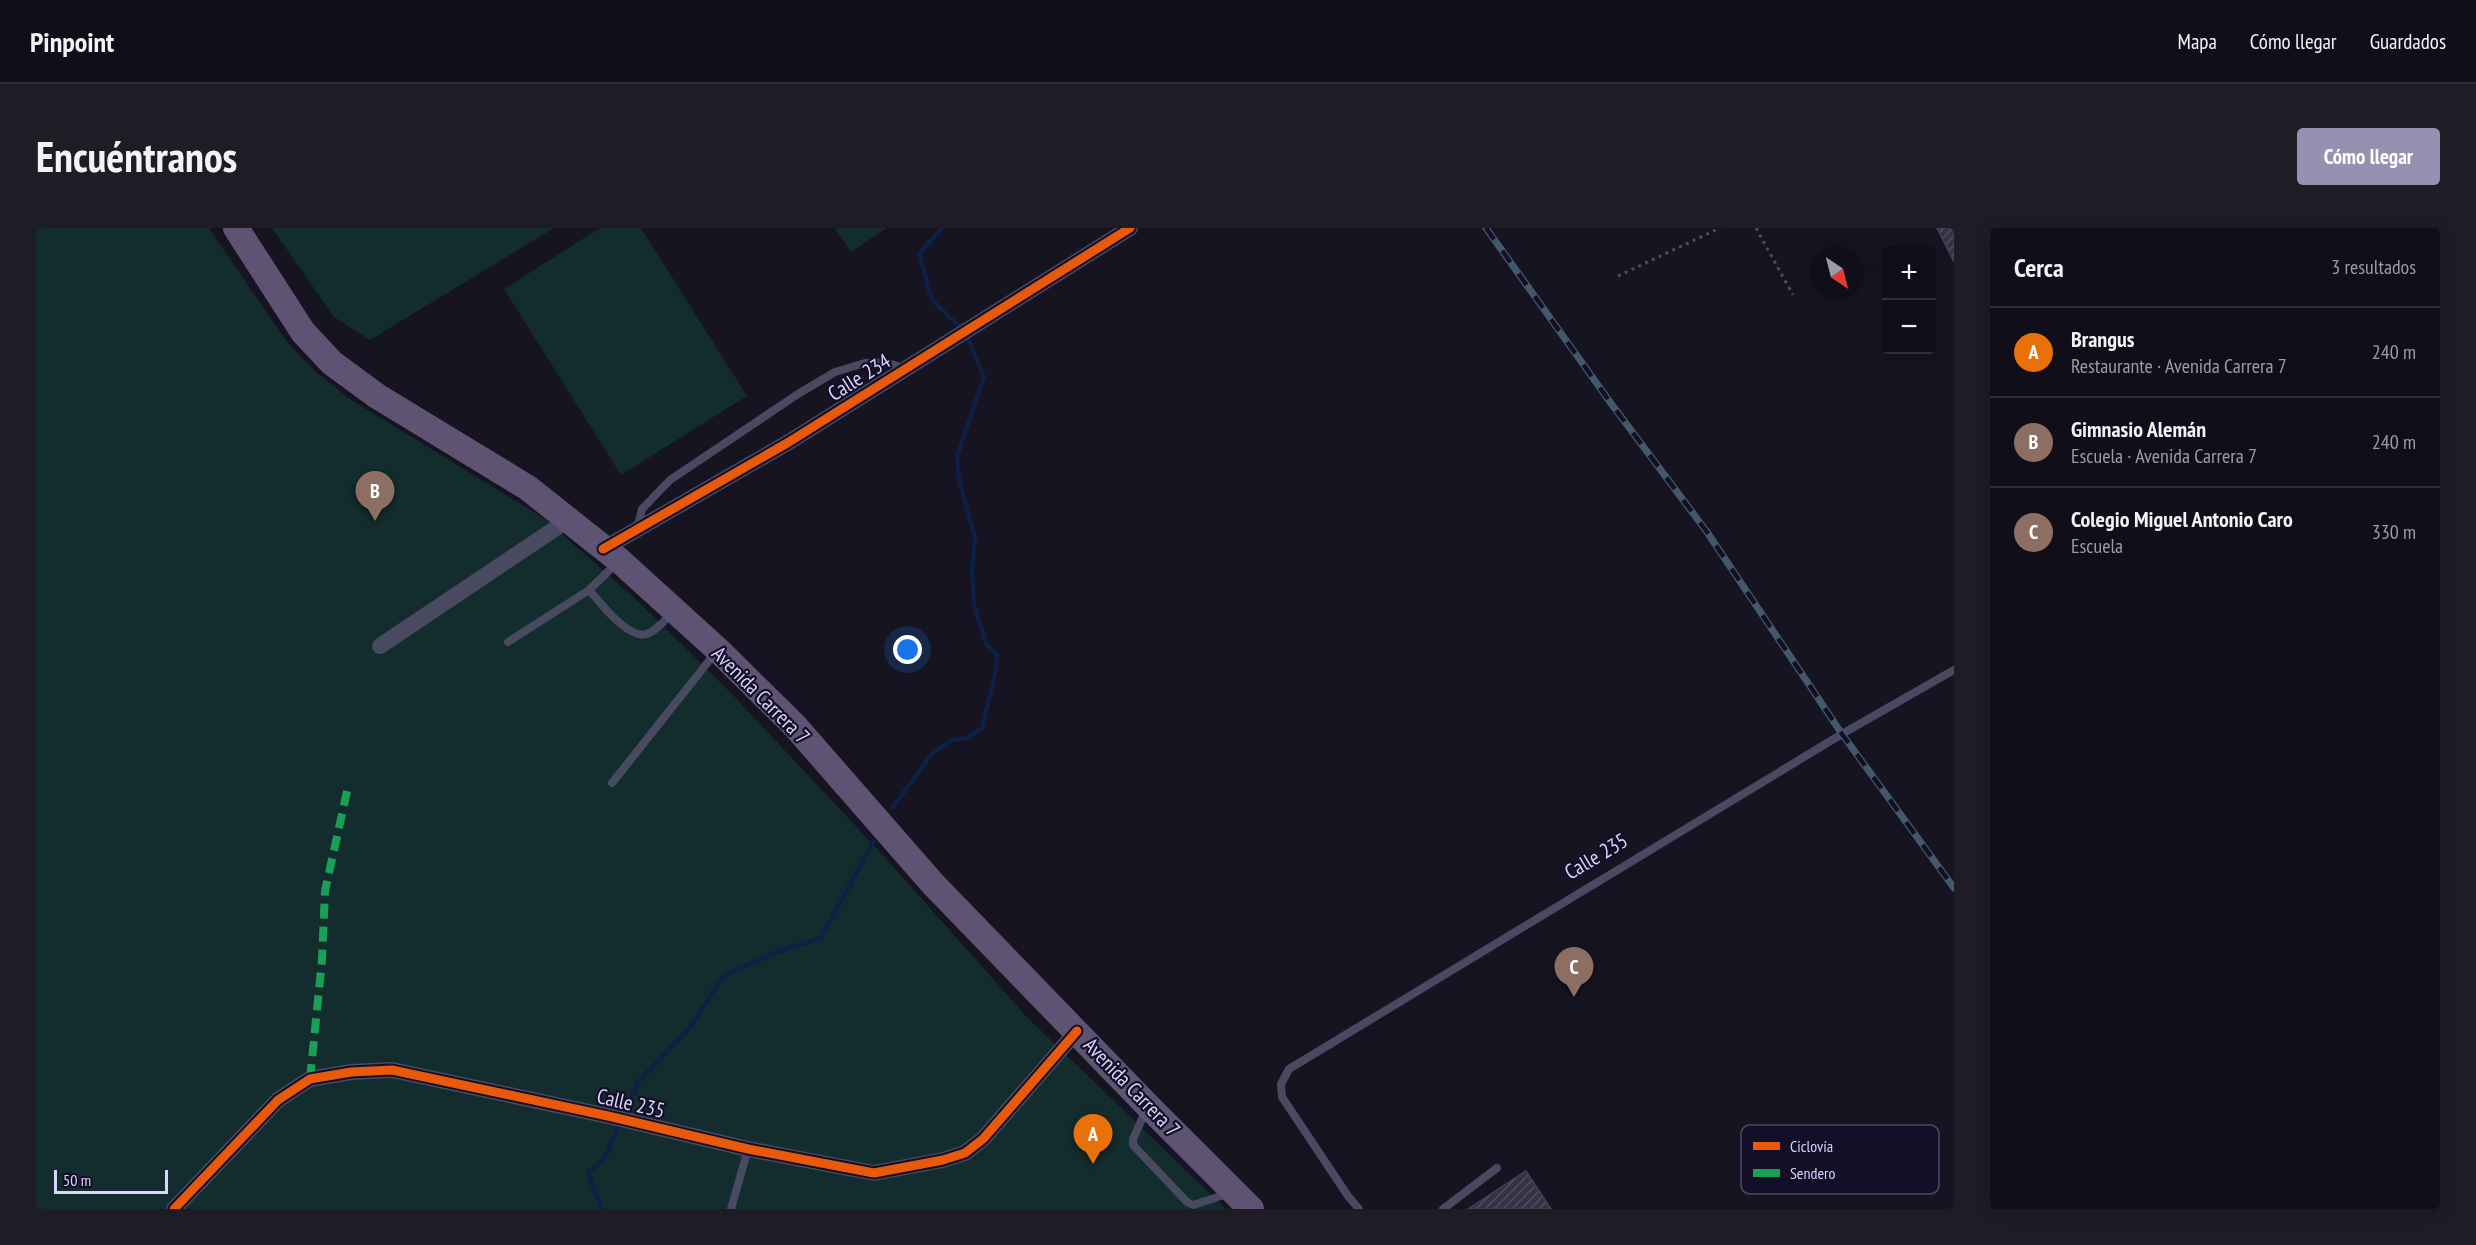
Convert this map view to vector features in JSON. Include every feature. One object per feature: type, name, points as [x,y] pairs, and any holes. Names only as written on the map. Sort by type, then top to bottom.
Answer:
[{"type":"main road","name":"Avenida Carrera 7","points":[[240,229],[303,332],[333,363],[377,396],[528,488],[611,555],[718,650],[795,726],[933,884],[1242,1200]]},
{"type":"street","name":"Calle 234","points":[[611,555],[637,529],[789,442],[1130,228]]},
{"type":"street","points":[[380,646],[568,520]]},
{"type":"street","name":"Calle 235","points":[[174,1209],[278,1100],[310,1079],[351,1072],[392,1070],[636,1122],[747,1149],[874,1173],[943,1160],[965,1153],[983,1139],[1077,1031]]},
{"type":"lane","points":[[637,529],[642,509],[670,480],[798,394],[836,372],[865,363],[886,362],[906,369]]},
{"type":"lane","points":[[508,642],[589,590],[611,555]]},
{"type":"lane","points":[[589,590],[614,619],[634,633],[644,635],[656,630],[674,611]]},
{"type":"lane","points":[[612,783],[718,650]]},
{"type":"lane","name":"Calle 235","points":[[1359,1209],[1282,1097],[1281,1084],[1289,1069],[1842,734],[1954,670]]},
{"type":"lane","points":[[1148,1106],[1133,1138],[1133,1145],[1187,1202],[1193,1205],[1242,1200]]},
{"type":"lane","points":[[731,1209],[747,1149]]},
{"type":"lane","points":[[1443,1209],[1497,1168]]},
{"type":"path","points":[[1618,276],[1720,228]]},
{"type":"path","points":[[1756,228],[1793,295]]},
{"type":"green space","points":[[36,228],[209,228],[287,342],[316,372],[350,399],[545,519],[640,603],[731,693],[882,854],[1026,1016],[1226,1209],[36,1209]]},
{"type":"green space","points":[[272,228],[554,228],[370,340],[334,317]]},
{"type":"green space","points":[[600,228],[641,228],[747,396],[621,475],[504,289]]},
{"type":"green space","points":[[835,228],[887,228],[851,252]]},
{"type":"building","points":[[1937,228],[1954,228],[1954,262]]},
{"type":"building","points":[[1526,1171],[1551,1209],[1468,1209]]},
{"type":"waterway","points":[[942,228],[919,254],[932,300],[962,329]]},
{"type":"waterway","points":[[893,807],[932,754],[951,740],[967,738],[982,728],[995,675],[997,655],[986,644],[974,604],[972,570],[975,538],[959,480],[957,456],[984,377],[967,336]]},
{"type":"waterway","points":[[624,1115],[639,1081],[692,1025],[723,976],[774,953],[821,938],[873,842]]},
{"type":"waterway","points":[[602,1209],[588,1173],[605,1157],[620,1123]]},
{"type":"railway","points":[[1486,228],[1610,402],[1707,532],[1842,734],[1954,888]]},
{"type":"marked path","points":[[310,1079],[322,960],[325,891],[348,787]]},
{"type":"cycle path","points":[[603,549],[789,442],[1130,228]]},
{"type":"cycle path","points":[[174,1209],[278,1100],[310,1079],[351,1072],[392,1070],[608,1116],[748,1149],[874,1173],[943,1160],[965,1153],[983,1139],[1077,1031]]},
{"type":"place","name":"Gimnasio Alemán","points":[[375,521]]},
{"type":"place","name":"Colegio Miguel Antonio Caro","points":[[1574,997]]},
{"type":"place","name":"Brangus","points":[[1093,1164]]}]
